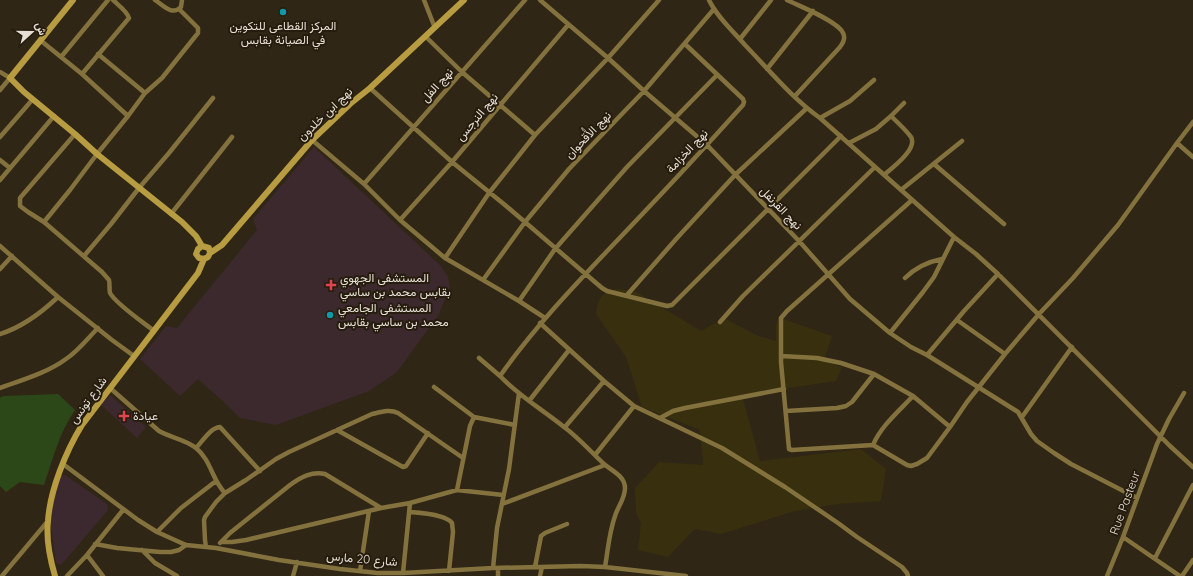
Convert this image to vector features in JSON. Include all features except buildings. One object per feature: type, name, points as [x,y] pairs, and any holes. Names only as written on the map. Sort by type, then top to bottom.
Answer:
[{"type":"street","points":[[0,90],[73,0]]},
{"type":"street","points":[[61,57],[108,0]]},
{"type":"street","points":[[82,74],[129,18],[127,13],[112,0]]},
{"type":"street","points":[[155,0],[171,11],[175,11],[182,7],[182,0]]},
{"type":"street","points":[[424,0],[435,28]]},
{"type":"street","name":"نهج ابن خلدون","points":[[210,253],[222,245],[312,140],[464,0]]},
{"type":"street","name":"نهج الفل","points":[[364,184],[525,0]]},
{"type":"street","name":"نهج القرنفل","points":[[540,0],[707,145],[799,241],[850,299],[890,333],[1014,410],[1022,417]]},
{"type":"street","points":[[445,258],[490,193],[535,135],[608,58],[659,0]]},
{"type":"street","points":[[709,0],[714,9],[740,39],[794,96],[998,274],[1193,467]]},
{"type":"street","points":[[740,39],[771,0]]},
{"type":"street","points":[[787,0],[813,11],[840,28],[844,37],[844,42],[840,48],[794,96]]},
{"type":"street","points":[[44,222],[145,93],[162,78],[198,33],[198,28],[179,9]]},
{"type":"street","name":"نهج الأُقحوان","points":[[483,280],[525,222],[569,169],[644,91],[714,9]]},
{"type":"street","points":[[767,69],[813,11]]},
{"type":"street","name":"نهج النرجس","points":[[400,220],[452,162],[568,25]]},
{"type":"street","points":[[426,36],[462,72],[535,135]]},
{"type":"street","points":[[40,40],[82,74],[128,116]]},
{"type":"street","name":"نهج الخزامة","points":[[500,376],[540,323],[707,145],[744,103],[743,99],[685,44]]},
{"type":"street","points":[[98,54],[145,93]]},
{"type":"street","points":[[0,72],[10,78],[24,92],[97,154],[190,230],[202,246],[207,247],[210,253],[204,260],[199,258],[196,254],[198,248],[202,246]]},
{"type":"street","points":[[519,301],[555,249],[627,167],[717,75]]},
{"type":"street","points":[[820,118],[850,101],[874,80]]},
{"type":"street","points":[[370,88],[452,162],[602,288],[607,291],[667,306],[672,305],[841,136]]},
{"type":"street","points":[[84,256],[213,98]]},
{"type":"street","points":[[0,137],[33,99]]},
{"type":"street","points":[[849,144],[876,129],[904,103]]},
{"type":"street","points":[[627,295],[676,238],[735,175],[807,108]]},
{"type":"street","points":[[0,180],[54,116]]},
{"type":"street","points":[[884,175],[907,154],[912,146],[911,138],[891,116]]},
{"type":"street","points":[[912,200],[781,318],[781,356],[789,450],[873,445],[907,465],[911,466],[922,462],[1005,354],[1118,225],[1193,122]]},
{"type":"street","points":[[75,134],[20,198],[20,206],[44,222],[102,272],[109,280],[109,288],[113,297],[119,304],[154,330]]},
{"type":"street","points":[[171,214],[232,137]]},
{"type":"street","points":[[312,140],[364,184],[400,220],[445,258],[519,301],[545,318]]},
{"type":"street","points":[[901,190],[962,141]]},
{"type":"street","points":[[1177,143],[1193,157]]},
{"type":"street","points":[[0,160],[10,168]]},
{"type":"street","points":[[934,164],[1004,224]]},
{"type":"street","points":[[720,322],[743,296],[875,167]]},
{"type":"street","points":[[890,333],[938,270],[954,237]]},
{"type":"street","points":[[0,246],[58,297],[134,356]]},
{"type":"street","points":[[0,269],[12,256]]},
{"type":"street","points":[[905,278],[919,266],[933,260],[942,259]]},
{"type":"street","name":"شارع تونس","points":[[55,576],[50,552],[48,521],[51,498],[66,453],[74,438],[110,388],[198,273],[204,260]]},
{"type":"street","points":[[927,355],[998,274]]},
{"type":"street","points":[[0,334],[14,330],[30,321],[58,297]]},
{"type":"street","points":[[957,320],[1005,354]]},
{"type":"street","points":[[540,323],[634,406],[722,448],[785,487],[838,523],[856,537],[902,567],[907,575]]},
{"type":"street","points":[[0,388],[28,378],[61,362],[74,353],[98,328]]},
{"type":"street","points":[[1072,347],[1022,417],[1028,429],[1037,441],[1054,453],[1071,464],[1137,498]]},
{"type":"street","points":[[529,401],[570,350]]},
{"type":"street","points":[[781,356],[817,358],[842,363],[874,374],[913,396],[950,427]]},
{"type":"street","points":[[479,358],[519,393],[565,427],[623,479],[625,488],[623,500],[616,514],[610,533],[605,567]]},
{"type":"street","points":[[786,411],[837,408],[846,406],[852,402],[874,374]]},
{"type":"street","points":[[565,427],[604,381]]},
{"type":"street","points":[[434,387],[474,417],[516,425]]},
{"type":"street","points":[[110,388],[159,431],[165,435],[182,440],[196,448],[206,460],[216,481],[225,493]]},
{"type":"street","points":[[660,418],[678,409],[784,389]]},
{"type":"street","points":[[492,568],[503,495],[516,425],[519,393]]},
{"type":"street","name":"Rue Pasteur","points":[[1107,576],[1160,436],[1184,393]]},
{"type":"street","points":[[873,445],[889,422],[913,396]]},
{"type":"street","points":[[595,455],[634,406]]},
{"type":"street","points":[[206,547],[204,530],[205,517],[225,493],[289,452],[372,414],[384,411],[394,411],[463,458]]},
{"type":"street","points":[[457,490],[463,458],[474,417]]},
{"type":"street","points":[[196,448],[213,430],[220,427],[260,471]]},
{"type":"street","points":[[337,430],[403,466],[406,466],[428,433]]},
{"type":"street","name":"شارع 20 مارس","points":[[62,464],[123,510],[157,532],[186,545],[216,548],[253,556],[360,571],[403,573],[449,571],[455,573],[492,568],[581,566],[605,567],[686,576]]},
{"type":"street","points":[[502,504],[606,465]]},
{"type":"street","points":[[216,548],[230,533],[290,484],[300,478],[318,472],[325,474],[381,508]]},
{"type":"street","points":[[157,532],[182,508],[216,481]]},
{"type":"street","points":[[1155,558],[1193,485]]},
{"type":"street","points":[[220,542],[246,540],[381,508],[410,503],[457,490],[503,495]]},
{"type":"street","points":[[403,573],[410,503]]},
{"type":"street","points":[[67,576],[87,555],[123,510]]},
{"type":"street","points":[[360,571],[369,511]]},
{"type":"street","points":[[409,512],[440,516],[446,518],[452,523],[453,532],[449,571]]},
{"type":"street","points":[[2,576],[48,521]]},
{"type":"street","points":[[535,567],[541,536],[567,524]]},
{"type":"street","points":[[1123,537],[1181,576],[1193,560]]},
{"type":"street","points":[[96,544],[116,548],[160,552],[179,550],[186,545]]},
{"type":"street","points":[[142,550],[156,563],[174,575]]},
{"type":"street","points":[[87,555],[103,576]]},
{"type":"street","points":[[293,576],[296,562]]},
{"type":"street","points":[[540,576],[542,567]]},
{"type":"street","points":[[498,568],[498,576]]},
{"type":"street","points":[[629,576],[634,570]]},
{"type":"shaded area","name":"المستشفى الجهوي بقابس محمد بن ساسي","points":[[314,147],[441,266],[448,277],[450,287],[439,314],[397,372],[369,391],[276,425],[240,418],[198,379],[180,396],[140,359],[166,326],[177,328],[257,230],[253,219]]},
{"type":"shaded area","name":"عيادة","points":[[110,395],[146,427],[137,438],[101,405]]},
{"type":"shaded area","points":[[65,475],[107,504],[108,510],[61,565],[56,563],[51,527],[52,506],[60,476]]},
{"type":"green space","points":[[58,394],[75,410],[61,437],[44,485],[20,482],[6,492],[0,486],[0,398],[3,396]]},
{"type":"sand","points":[[619,289],[636,292],[701,331],[724,318],[756,335],[776,341],[776,326],[778,317],[832,336],[824,361],[842,367],[836,381],[742,395],[760,461],[861,449],[886,469],[881,501],[838,504],[795,511],[721,534],[695,529],[668,557],[638,550],[641,523],[636,513],[635,488],[659,462],[703,465],[700,430],[642,407],[626,357],[596,314],[598,303],[602,296]]},
{"type":"place","name":"المركز القطاعى للتكوين في الصيانة بقابس","points":[[283,12]]},
{"type":"place","name":"المستشفى الجهوي بقابس محمد بن ساسي","points":[[331,285]]},
{"type":"place","name":"المستشفى الجامعي محمد بن ساسي بقابس","points":[[330,315]]},
{"type":"place","name":"عيادة","points":[[124,416]]}]
